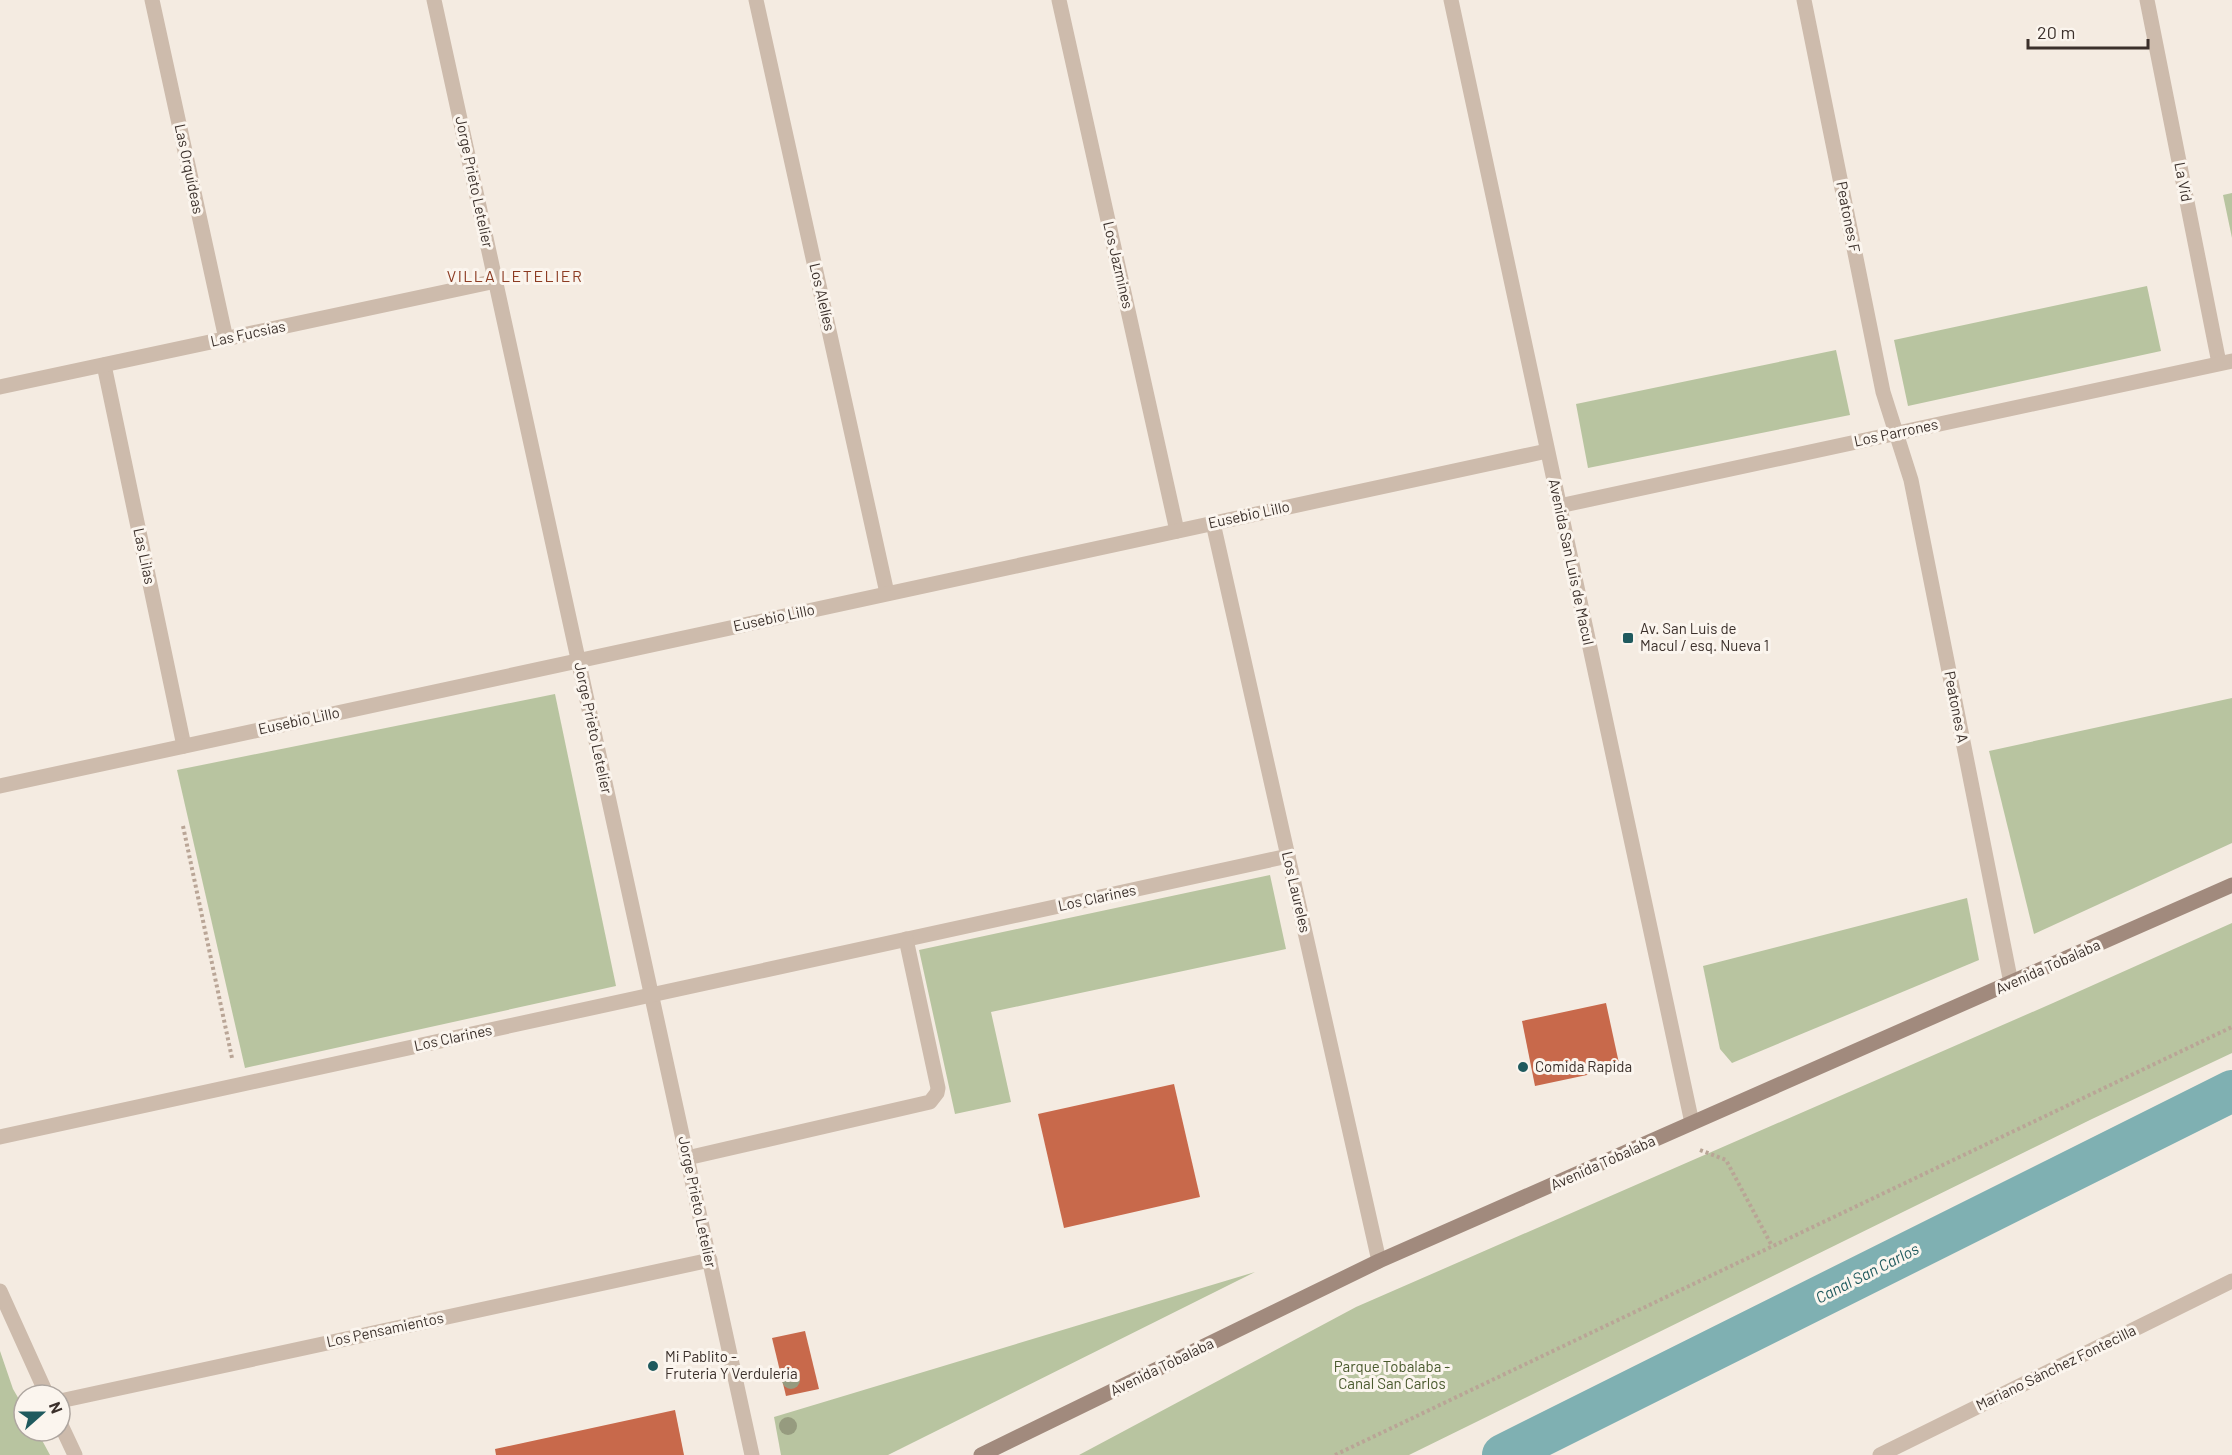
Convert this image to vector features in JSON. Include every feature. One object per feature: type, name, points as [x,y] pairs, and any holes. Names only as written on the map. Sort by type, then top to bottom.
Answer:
[{"type":"main road","name":"Avenida Tobalaba","points":[[981,1455],[1379,1261],[2232,885]]},
{"type":"street","name":"Las Orquídeas","points":[[152,0],[226,339]]},
{"type":"street","name":"Jorge Prieto Letelier","points":[[435,0],[752,1455]]},
{"type":"street","name":"Los Alelíes","points":[[756,0],[888,593]]},
{"type":"street","name":"Los Jazmines","points":[[1059,0],[1177,531]]},
{"type":"street","name":"Avenida San Luis de Macul","points":[[1450,0],[1692,1123]]},
{"type":"street","name":"Peatones F","points":[[1804,0],[1883,392],[1896,433]]},
{"type":"street","name":"La Vid","points":[[2147,0],[2226,362]]},
{"type":"street","name":"Las Fucsias","points":[[0,387],[496,281]]},
{"type":"street","name":"Los Parrones","points":[[1559,506],[2226,362]]},
{"type":"street","name":"Las Lilas","points":[[104,365],[184,746]]},
{"type":"street","name":"Peatones A","points":[[1896,433],[1911,480],[2011,983]]},
{"type":"street","name":"Eusebio Lillo","points":[[0,786],[1547,451]]},
{"type":"street","name":"Los Laureles","points":[[1213,523],[1379,1261]]},
{"type":"street","name":"Los Clarines","points":[[0,1137],[1288,856]]},
{"type":"street","points":[[687,1158],[930,1102],[938,1088],[906,939]]},
{"type":"street","name":"Los Pensamientos","points":[[72,1398],[710,1260]]},
{"type":"street","name":"Mariano Sánchez Fontecilla","points":[[1880,1455],[2232,1281]]},
{"type":"street","points":[[0,1292],[42,1383]]},
{"type":"path","points":[[183,826],[238,1085]]},
{"type":"path","points":[[1335,1455],[2232,1027]]},
{"type":"path","points":[[1662,1137],[1726,1160],[1772,1246]]},
{"type":"green space","points":[[2232,193],[2232,238],[2223,195]]},
{"type":"green space","points":[[2147,286],[2161,351],[1908,406],[1894,340]]},
{"type":"green space","points":[[1836,350],[1850,415],[1588,468],[1576,404]]},
{"type":"green space","points":[[555,694],[616,986],[245,1068],[177,770]]},
{"type":"green space","points":[[2232,698],[2232,843],[2034,934],[1989,751]]},
{"type":"green space","points":[[1270,875],[1286,949],[991,1012],[1011,1102],[955,1114],[919,950]]},
{"type":"green space","points":[[1967,898],[1979,960],[1732,1063],[1720,1049],[1703,966]]},
{"type":"green space","name":"Parque Tobalaba - Canal San Carlos","points":[[2232,923],[2232,1053],[2092,1119],[1409,1455],[1079,1455],[1356,1307]]},
{"type":"green space","points":[[1255,1272],[888,1455],[781,1455],[774,1417]]},
{"type":"green space","points":[[0,1351],[12,1386],[12,1443],[44,1443],[50,1455],[0,1455]]},
{"type":"building","points":[[1606,1003],[1620,1068],[1535,1086],[1522,1021]]},
{"type":"building","points":[[1174,1084],[1200,1197],[1064,1228],[1038,1114]]},
{"type":"building","points":[[805,1331],[819,1389],[786,1396],[772,1338]]},
{"type":"building","points":[[675,1410],[684,1455],[496,1455],[495,1449]]},
{"type":"waterway","name":"Canal San Carlos","points":[[1503,1455],[2232,1091]]},
{"type":"place","name":"Av. San Luis de Macul / esq. Nueva 1","points":[[1628,638]]},
{"type":"place","name":"Comida Rapida","points":[[1523,1067]]},
{"type":"place","name":"Mi Pablito - Fruteria Y Verduleria","points":[[653,1366]]},
{"type":"district","name":"VILLA LETELIER","points":[[515,276]]}]
